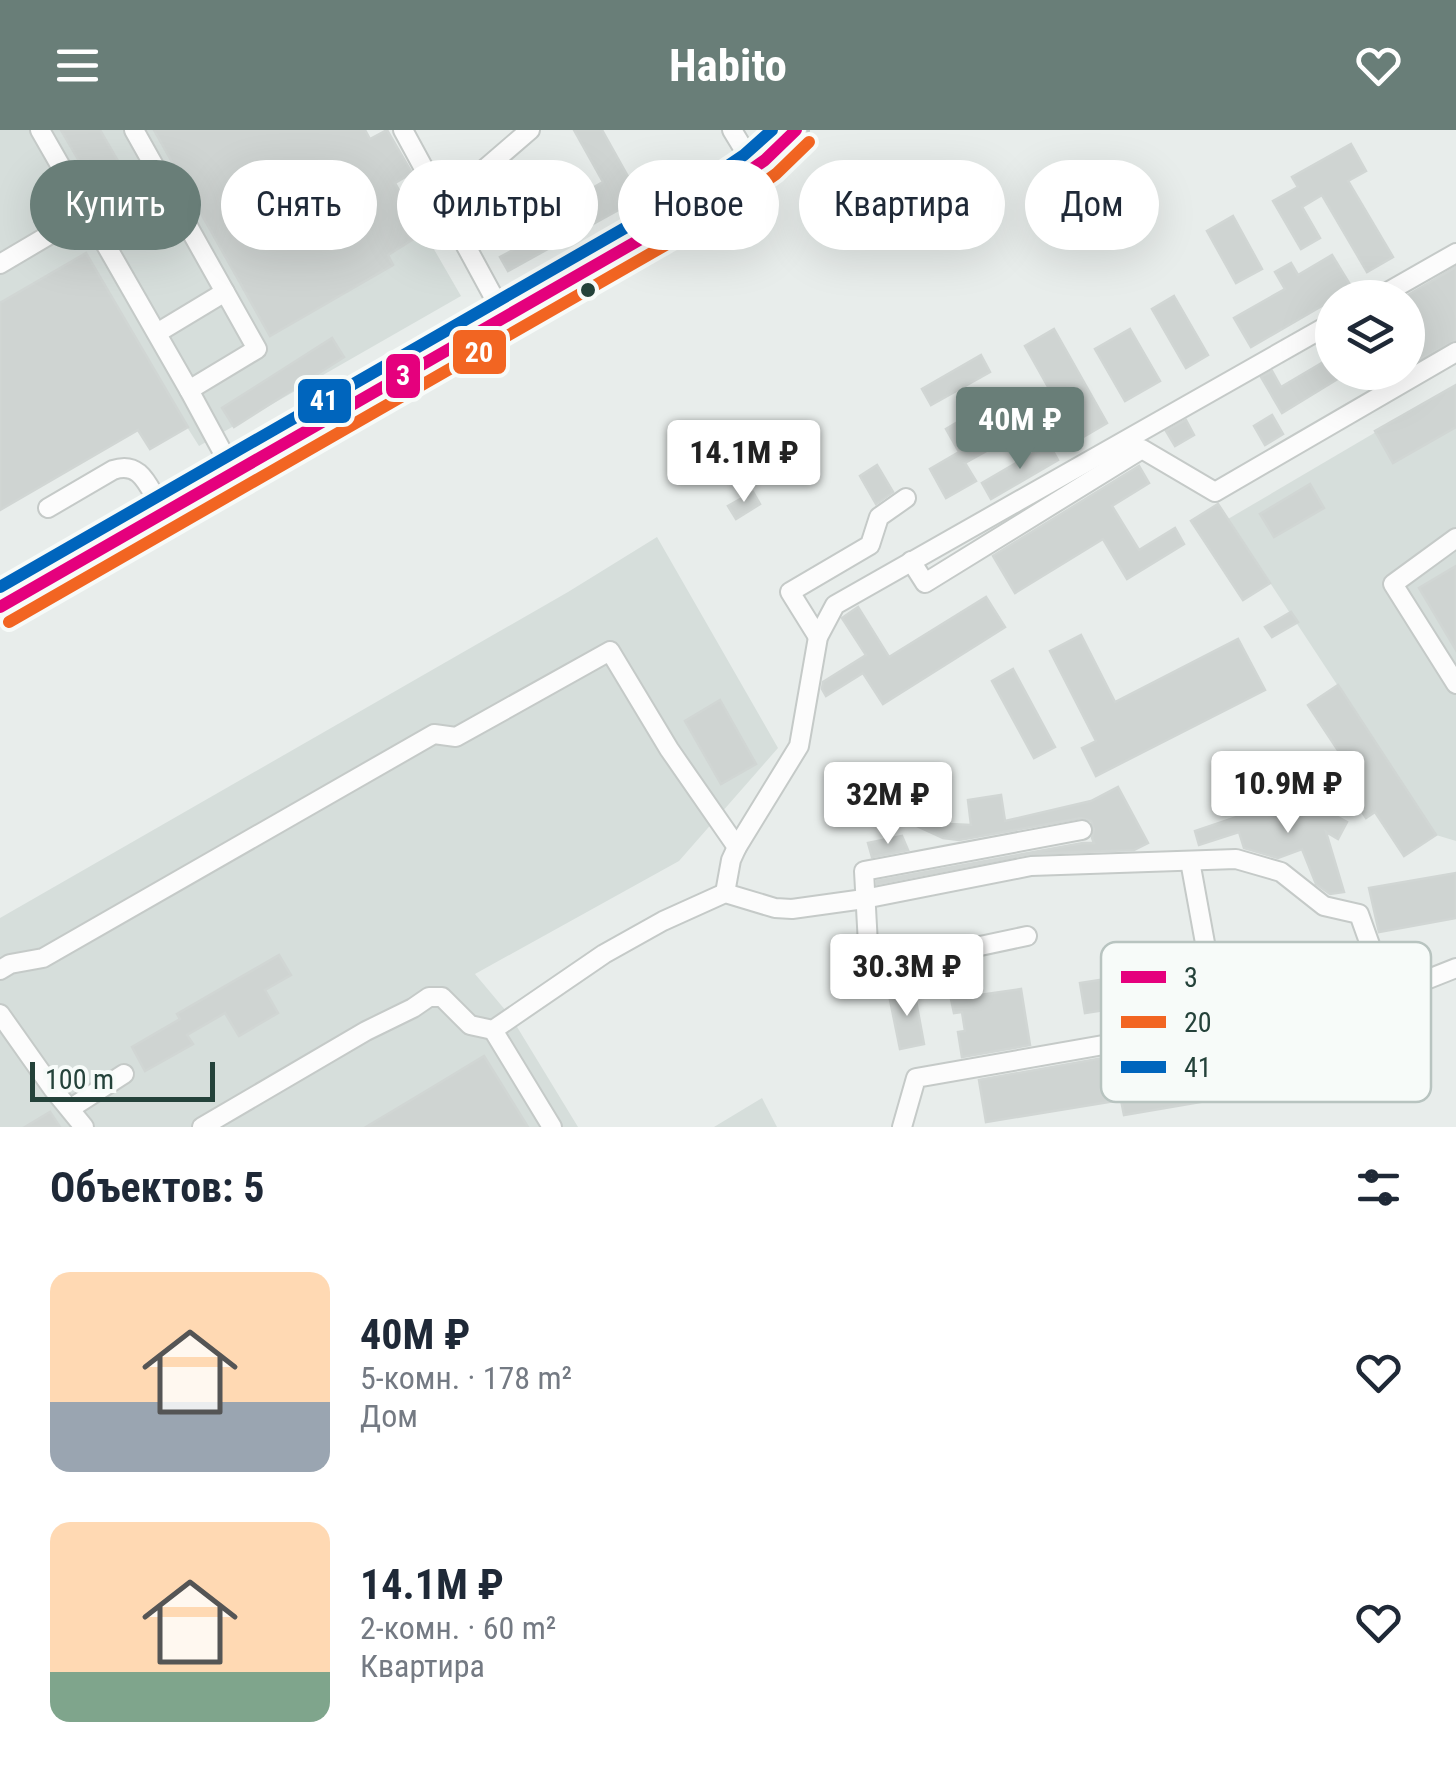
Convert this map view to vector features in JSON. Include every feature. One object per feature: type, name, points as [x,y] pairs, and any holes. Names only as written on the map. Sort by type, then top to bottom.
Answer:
[{"type":"main road","points":[[0,607],[700,191],[749,158],[779,130]]},
{"type":"main road","points":[[501,310],[743,178],[796,130]]},
{"type":"main road","points":[[0,593],[158,502],[231,467]]},
{"type":"lane","points":[[40,130],[58,160]]},
{"type":"lane","points":[[134,130],[257,350],[188,390]]},
{"type":"lane","points":[[403,130],[420,160]]},
{"type":"lane","points":[[495,160],[530,130]]},
{"type":"lane","points":[[732,130],[749,158]]},
{"type":"lane","points":[[0,264],[30,246]]},
{"type":"lane","points":[[110,250],[231,467]]},
{"type":"lane","points":[[469,250],[501,310]]},
{"type":"lane","points":[[1408,280],[1456,252]]},
{"type":"lane","points":[[158,332],[225,292]]},
{"type":"lane","points":[[725,893],[737,847],[800,746],[818,637],[835,605],[1315,332]]},
{"type":"lane","points":[[911,561],[925,584],[1142,449],[1215,492],[1456,352]]},
{"type":"lane","points":[[48,508],[123,466],[143,475],[158,502]]},
{"type":"lane","points":[[818,637],[790,592],[870,544],[879,517],[906,498]]},
{"type":"lane","points":[[1456,538],[1393,584],[1456,684]]},
{"type":"lane","points":[[0,970],[10,964],[42,958],[434,734],[456,737],[610,651],[669,749],[737,847]]},
{"type":"lane","points":[[1027,936],[952,952],[869,963],[864,871],[1082,830]]},
{"type":"lane","points":[[493,1030],[604,954],[725,893],[792,910],[1031,866],[1236,860],[1281,872],[1324,906],[1359,914],[1369,942]]},
{"type":"lane","points":[[1190,861],[1206,942]]},
{"type":"lane","points":[[1431,978],[1456,968]]},
{"type":"lane","points":[[202,1127],[429,997],[442,997],[470,1025],[493,1030],[552,1127]]},
{"type":"lane","points":[[0,1014],[84,1127]]},
{"type":"lane","points":[[902,1127],[916,1078],[1101,1045]]},
{"type":"lane","points":[[71,1108],[124,1074]]},
{"type":"shaded area","points":[[0,130],[365,130],[397,185],[397,250],[434,250],[461,296],[199,446],[187,427],[150,449],[138,430],[0,510]]},
{"type":"shaded area","points":[[1456,385],[1456,841],[1436,835],[1228,519]]},
{"type":"shaded area","points":[[657,537],[778,748],[679,861],[475,974],[511,1017],[578,1127],[0,1127],[0,918]]},
{"type":"shaded area","points":[[762,1098],[777,1127],[714,1127]]},
{"type":"building","points":[[61,130],[100,130],[117,160],[78,160]]},
{"type":"building","points":[[154,130],[365,130],[370,139],[387,130],[404,160],[397,160],[397,249],[388,255],[393,265],[270,336],[222,250],[377,250],[377,160],[221,160],[221,249],[201,213],[201,160],[171,160]]},
{"type":"building","points":[[574,130],[602,130],[619,160],[618,210],[598,221],[598,185],[603,182],[598,160],[591,160]]},
{"type":"building","points":[[1351,144],[1366,171],[1348,181],[1393,257],[1367,272],[1322,195],[1302,207],[1320,238],[1301,249],[1273,201],[1298,187],[1292,177]]},
{"type":"building","points":[[1233,216],[1262,269],[1236,283],[1207,231]]},
{"type":"building","points":[[513,250],[546,250],[508,271],[500,257]]},
{"type":"building","points":[[86,253],[188,427],[150,449],[138,430],[0,510],[0,303]]},
{"type":"building","points":[[1332,255],[1347,280],[1315,280],[1315,310],[1251,347],[1234,318],[1285,289],[1275,272],[1291,263],[1298,275]]},
{"type":"building","points":[[1456,267],[1456,340],[1425,357],[1425,285]]},
{"type":"building","points":[[1174,296],[1208,355],[1186,368],[1152,309]]},
{"type":"building","points":[[1054,329],[1107,423],[1078,440],[1025,346]]},
{"type":"building","points":[[1130,329],[1160,381],[1125,401],[1095,349]]},
{"type":"building","points":[[332,338],[344,357],[234,427],[222,408]]},
{"type":"building","points":[[981,355],[990,372],[931,405],[922,389]]},
{"type":"building","points":[[1315,367],[1315,390],[1320,390],[1282,413],[1261,377],[1272,371],[1281,387]]},
{"type":"building","points":[[1456,385],[1456,427],[1393,463],[1375,431]]},
{"type":"building","points":[[995,400],[1015,435],[965,463],[976,481],[946,498],[930,469],[959,452],[946,429]]},
{"type":"building","points":[[1272,415],[1283,434],[1265,445],[1254,426]]},
{"type":"building","points":[[1186,420],[1194,435],[1175,446],[1166,431]]},
{"type":"building","points":[[1049,444],[1058,460],[991,499],[982,483]]},
{"type":"building","points":[[877,465],[893,492],[876,504],[860,476]]},
{"type":"building","points":[[1139,466],[1149,483],[1112,506],[1139,550],[1175,528],[1184,544],[1127,579],[1103,539],[1015,593],[993,556]]},
{"type":"building","points":[[1310,484],[1324,508],[1274,537],[1260,514]]},
{"type":"building","points":[[753,492],[760,504],[736,519],[728,506]]},
{"type":"building","points":[[1218,504],[1270,583],[1243,600],[1191,521]]},
{"type":"building","points":[[1456,566],[1456,650],[1419,588]]},
{"type":"building","points":[[986,597],[1005,627],[883,704],[863,673],[826,696],[823,682],[866,655],[842,618],[858,607],[889,657]]},
{"type":"building","points":[[1291,612],[1298,622],[1272,637],[1265,627]]},
{"type":"building","points":[[1081,635],[1115,702],[1238,639],[1265,690],[1096,776],[1082,748],[1096,741],[1050,651]]},
{"type":"building","points":[[1013,669],[1055,747],[1034,758],[992,681]]},
{"type":"building","points":[[1338,685],[1436,835],[1404,856],[1375,812],[1366,818],[1338,774],[1349,767],[1308,705]]},
{"type":"building","points":[[720,700],[756,764],[721,784],[685,721]]},
{"type":"building","points":[[1118,787],[1148,843],[1134,850],[1029,854],[877,884],[877,881],[1083,843],[1094,843],[1094,829],[1091,821],[1081,818],[959,840],[943,838],[865,802],[870,790],[950,824],[971,825],[968,800],[1001,795],[1005,821],[1091,801]]},
{"type":"building","points":[[1299,796],[1347,822],[1338,839],[1326,832],[1344,892],[1330,894],[1316,884],[1302,849],[1278,858],[1244,848],[1239,832],[1199,845],[1195,831]]},
{"type":"building","points":[[902,836],[908,850],[872,857],[868,843]]},
{"type":"building","points":[[1456,873],[1456,918],[1379,932],[1369,888]]},
{"type":"building","points":[[279,955],[291,975],[265,990],[278,1013],[239,1036],[225,1013],[187,1035],[193,1044],[145,1071],[132,1047],[180,1019],[177,1014]]},
{"type":"building","points":[[1101,980],[1101,1011],[1085,1013],[1080,983]]},
{"type":"building","points":[[1021,989],[1030,1045],[962,1057],[958,1032],[965,1031],[962,1012],[954,1013],[951,999]]},
{"type":"building","points":[[914,990],[924,1044],[900,1049],[889,995]]},
{"type":"building","points":[[484,1056],[528,1127],[366,1127],[431,1088]]},
{"type":"building","points":[[1101,1058],[1101,1102],[1109,1102],[986,1122],[979,1080]]},
{"type":"building","points":[[1121,1102],[1200,1102],[1124,1115]]},
{"type":"building","points":[[50,1112],[60,1127],[25,1127]]},
{"type":"transit line","name":"41","points":[[0,587],[698,186],[744,155],[772,130]]},
{"type":"transit line","name":"3","points":[[0,607],[707,201],[765,160],[796,130]]},
{"type":"transit line","name":"20","points":[[9,622],[716,216],[776,174],[809,142]]}]
